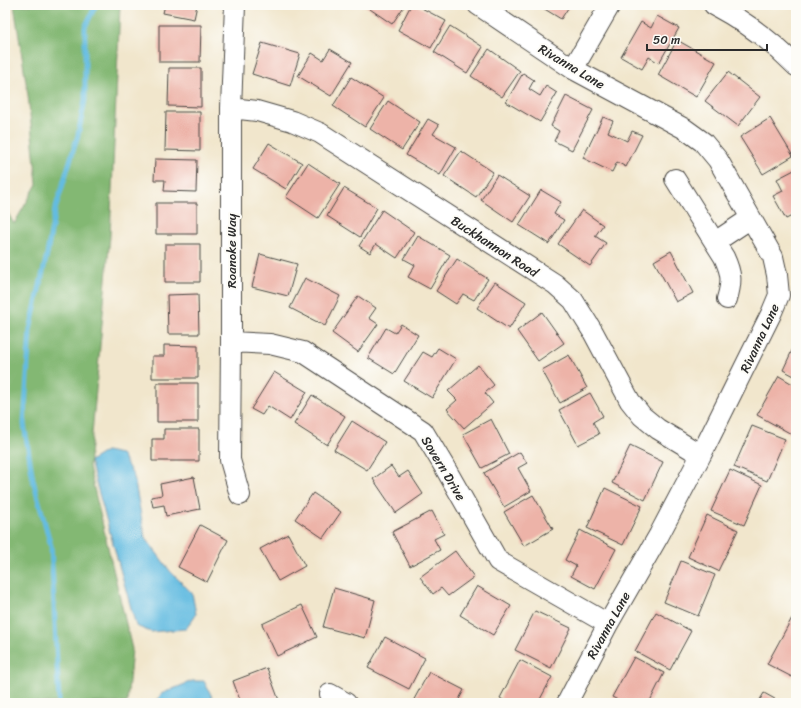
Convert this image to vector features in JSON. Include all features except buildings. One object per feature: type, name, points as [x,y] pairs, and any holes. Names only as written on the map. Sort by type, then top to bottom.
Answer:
[{"type":"street","name":"Roanoke Way","points":[[235,5],[231,108],[230,460],[240,495]]},
{"type":"street","name":"Rivanna Lane","points":[[478,5],[573,69],[685,129],[703,142],[718,160],[773,257],[777,275],[779,295],[771,314],[701,455],[608,624],[567,703]]},
{"type":"street","points":[[573,69],[610,5]]},
{"type":"street","points":[[714,5],[757,31],[786,55],[796,66]]},
{"type":"street","name":"Buckhannon Road","points":[[231,108],[292,120],[320,133],[555,284],[573,300],[593,332],[630,401],[642,416],[658,429],[701,455]]},
{"type":"street","points":[[675,179],[715,242],[730,269],[731,286],[728,299]]},
{"type":"street","points":[[715,242],[751,218]]},
{"type":"street","name":"Sovern Drive","points":[[231,342],[270,344],[303,352],[422,431],[444,466],[498,561],[608,624]]},
{"type":"green space","points":[[14,5],[120,5],[110,236],[89,467],[132,649],[127,703],[5,703],[5,208],[14,224],[37,184],[28,95]]},
{"type":"water","points":[[106,451],[121,454],[134,477],[145,537],[170,571],[192,593],[196,614],[186,629],[151,632],[136,626],[90,461]]},
{"type":"water","points":[[192,681],[204,681],[215,703],[156,703],[161,694]]},
{"type":"waterway","points":[[59,703],[51,546],[33,480],[24,424],[30,330],[55,210],[78,135],[85,100],[85,27],[96,5]]}]
